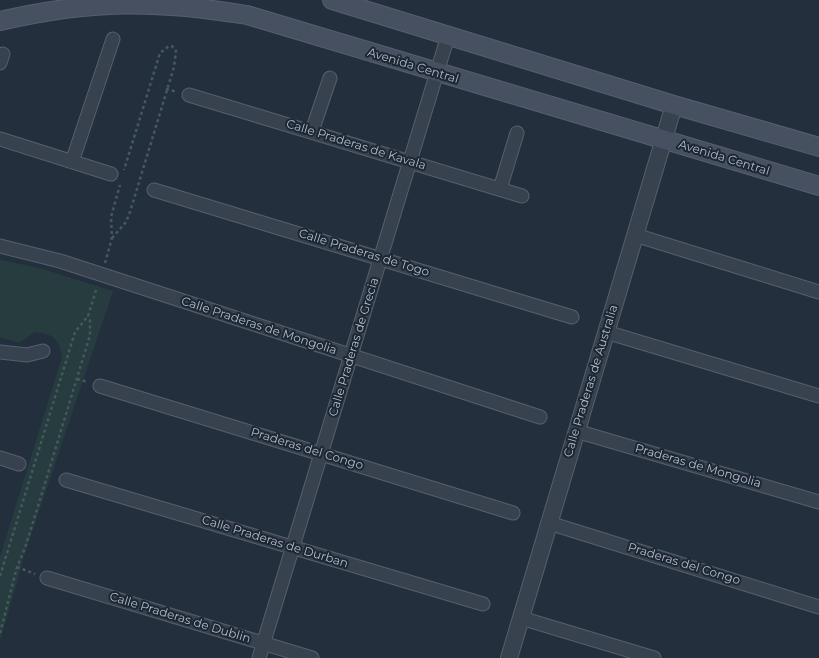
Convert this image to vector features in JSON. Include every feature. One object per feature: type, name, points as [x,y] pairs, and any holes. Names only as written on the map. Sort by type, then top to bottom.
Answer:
[{"type":"main road","name":"Avenida Central","points":[[0,21],[87,3],[127,0],[183,3],[211,7],[247,15],[438,74],[819,186]]},
{"type":"main road","points":[[332,0],[674,105],[819,147]]},
{"type":"street","name":"Calle Praderas de Grecia","points":[[259,658],[294,548],[381,257],[438,74],[448,36]]},
{"type":"street","points":[[72,162],[113,39]]},
{"type":"street","name":"Calle Praderas de Kavala","points":[[312,131],[330,78]]},
{"type":"street","name":"Calle Praderas de Kavala","points":[[189,95],[312,131],[522,196]]},
{"type":"street","name":"Calle Praderas de Australia","points":[[509,658],[674,105]]},
{"type":"street","points":[[500,189],[517,133]]},
{"type":"street","points":[[0,139],[111,174]]},
{"type":"street","name":"Calle Praderas de Togo","points":[[154,190],[381,257],[572,317]]},
{"type":"street","points":[[635,235],[819,292]]},
{"type":"street","name":"Calle Praderas de Mongolia","points":[[0,246],[60,260],[540,417]]},
{"type":"street","points":[[606,332],[819,396]]},
{"type":"street","points":[[0,352],[28,355],[42,351]]},
{"type":"street","name":"Praderas del Congo","points":[[100,386],[513,513]]},
{"type":"street","name":"Praderas de Mongolia","points":[[576,431],[819,502]]},
{"type":"street","points":[[0,458],[19,464]]},
{"type":"street","name":"Calle Praderas de Durban","points":[[66,480],[483,604]]},
{"type":"street","name":"Praderas del Congo","points":[[549,523],[819,607]]},
{"type":"street","name":"Calle Praderas de Dublin","points":[[47,578],[312,658]]},
{"type":"street","points":[[522,618],[654,658]]},
{"type":"path","points":[[169,46],[172,46],[176,51],[174,67],[128,217],[112,238],[111,217],[113,208],[153,73],[160,54],[169,46]]},
{"type":"path","points":[[0,576],[2,565],[75,332],[88,316],[90,321],[90,335],[25,548],[17,567],[0,633]]},
{"type":"path","points":[[17,567],[47,578]]},
{"type":"green space","points":[[0,260],[39,268],[113,291],[26,550],[0,641],[0,557],[62,357],[57,341],[46,334],[35,332],[19,343],[0,337]]}]
